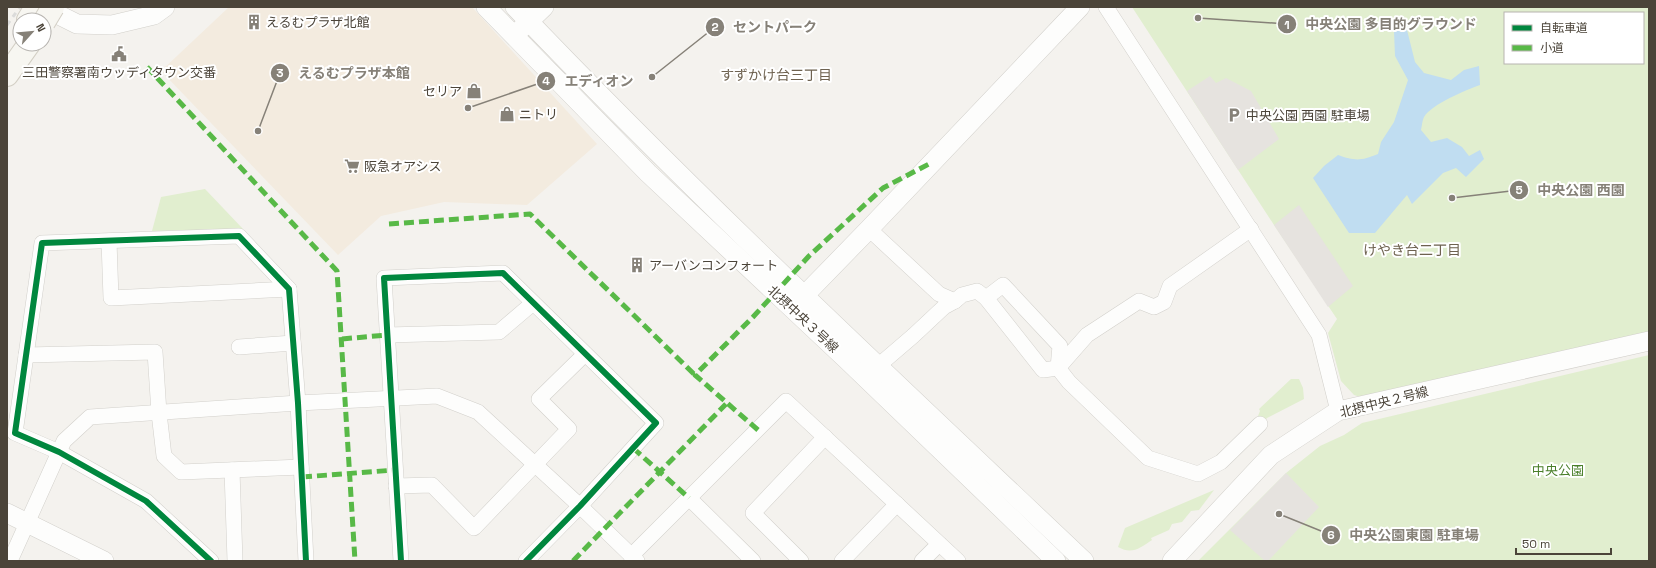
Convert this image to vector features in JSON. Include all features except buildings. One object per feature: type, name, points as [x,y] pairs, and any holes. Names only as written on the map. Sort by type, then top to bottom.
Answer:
[{"type":"main road","points":[[7,75],[23,52]]},
{"type":"street","points":[[43,7],[77,24],[112,25],[154,15],[165,7]]},
{"type":"street","name":"北摂中央３号線","points":[[486,7],[509,40],[648,173],[798,302],[878,366],[1084,561]]},
{"type":"street","name":"北摂中央３号線","points":[[515,7],[798,302],[1056,561]]},
{"type":"street","points":[[509,40],[544,7]]},
{"type":"street","points":[[798,302],[1080,7]]},
{"type":"street","points":[[1106,7],[1251,229],[1318,335],[1338,411]]},
{"type":"street","points":[[869,229],[939,294],[955,301]]},
{"type":"street","points":[[878,366],[914,336],[944,307],[962,295],[978,291],[986,298],[1043,370],[1058,368],[1087,335],[1139,301],[1154,307],[1164,302],[1170,286],[1251,229]]},
{"type":"street","points":[[211,561],[146,501],[59,452],[15,433],[42,243],[239,236],[289,289],[298,403],[306,561]]},
{"type":"street","points":[[109,240],[111,298],[289,289]]},
{"type":"street","points":[[400,561],[384,278],[503,274],[656,423],[580,506],[526,561]]},
{"type":"street","points":[[986,298],[1003,285],[1060,346],[1058,368],[1069,382],[1148,458],[1198,474],[1221,462],[1260,424]]},
{"type":"street","points":[[387,335],[499,332],[533,303]]},
{"type":"street","name":"北摂中央２号線","points":[[1172,561],[1271,455],[1338,411],[1649,341]]},
{"type":"street","points":[[239,348],[293,343]]},
{"type":"street","points":[[26,355],[155,352],[159,413],[164,456],[181,472],[301,467]]},
{"type":"street","points":[[396,486],[432,485],[474,528],[569,429],[539,400],[585,354]]},
{"type":"street","points":[[10,561],[64,441],[90,417],[298,403],[437,396],[478,412],[634,558],[689,498],[786,401],[958,561]]},
{"type":"street","points":[[801,561],[753,513],[825,437]]},
{"type":"street","points":[[232,470],[235,561]]},
{"type":"street","points":[[689,498],[753,561]]},
{"type":"street","points":[[842,561],[897,504]]},
{"type":"street","points":[[7,513],[104,561]]},
{"type":"street","points":[[922,561],[939,544]]},
{"type":"shaded area","points":[[229,7],[472,7],[597,144],[527,205],[444,202],[381,216],[338,255],[161,71]]},
{"type":"shaded area","name":"中央公園 西園 駐車場","points":[[1210,76],[1216,83],[1226,78],[1251,91],[1279,139],[1238,170],[1187,91]]},
{"type":"shaded area","points":[[1299,205],[1353,286],[1328,307],[1274,225]]},
{"type":"shaded area","points":[[1286,473],[1319,507],[1268,561],[1265,561],[1230,530]]},
{"type":"green space","points":[[1132,7],[1649,7],[1649,333],[1364,398],[1354,395],[1341,381],[1328,333],[1337,319]]},
{"type":"green space","points":[[205,189],[243,229],[152,231],[161,197]]},
{"type":"green space","name":"中央公園","points":[[1649,355],[1649,561],[1198,561],[1286,473],[1320,446],[1344,435],[1362,423]]},
{"type":"green space","points":[[1291,379],[1299,379],[1303,388],[1304,399],[1267,418],[1263,423],[1258,416],[1260,411],[1259,409]]},
{"type":"green space","points":[[1214,490],[1199,510],[1191,511],[1182,522],[1172,524],[1169,530],[1151,538],[1152,540],[1144,546],[1136,550],[1128,550],[1118,547],[1125,528]]},
{"type":"water","points":[[1405,22],[1415,62],[1424,73],[1451,80],[1464,70],[1479,66],[1480,85],[1466,90],[1434,107],[1424,117],[1421,130],[1431,142],[1447,138],[1462,147],[1469,156],[1480,150],[1484,159],[1466,177],[1456,168],[1443,173],[1412,204],[1407,195],[1375,233],[1349,233],[1313,178],[1324,166],[1338,155],[1358,159],[1367,158],[1378,154],[1381,142],[1394,122],[1408,80],[1395,56],[1394,31]]},
{"type":"railway","points":[[7,25],[20,7]]},
{"type":"marked path","points":[[147,67],[337,271],[355,561]]},
{"type":"marked path","points":[[758,430],[695,375],[753,317],[809,256],[883,188],[929,164]]},
{"type":"marked path","points":[[389,224],[530,214],[695,375]]},
{"type":"marked path","points":[[342,339],[387,335]]},
{"type":"marked path","points":[[573,561],[726,404]]},
{"type":"marked path","points":[[633,448],[689,498]]},
{"type":"marked path","points":[[302,477],[395,470]]},
{"type":"cycle path","points":[[211,561],[146,501],[59,452],[15,433],[42,243],[239,236],[289,289],[298,403],[306,561]]},
{"type":"cycle path","points":[[401,561],[384,278],[503,273],[656,423],[580,506],[526,561]]},
{"type":"place","name":"中央公園 多目的グラウンド","points":[[1198,18]]},
{"type":"place","name":"えるむプラザ北館","points":[[254,22]]},
{"type":"place","name":"三田警察署南ウッディタウン交番","points":[[119,54]]},
{"type":"place","name":"セントパーク","points":[[652,77]]},
{"type":"place","name":"セリア","points":[[474,91]]},
{"type":"place","name":"エディオン","points":[[468,108]]},
{"type":"place","name":"ニトリ","points":[[507,114]]},
{"type":"place","name":"中央公園 西園 駐車場","points":[[1234,115]]},
{"type":"place","name":"えるむプラザ本館","points":[[258,131]]},
{"type":"place","name":"阪急オアシス","points":[[352,166]]},
{"type":"place","name":"中央公園 西園","points":[[1452,198]]},
{"type":"place","name":"アーバンコンフォート","points":[[637,265]]},
{"type":"place","name":"中央公園東園 駐車場","points":[[1279,514]]},
{"type":"district","name":"すずかけ台三丁目","points":[[776,75]]},
{"type":"district","name":"けやき台二丁目","points":[[1412,250]]}]
